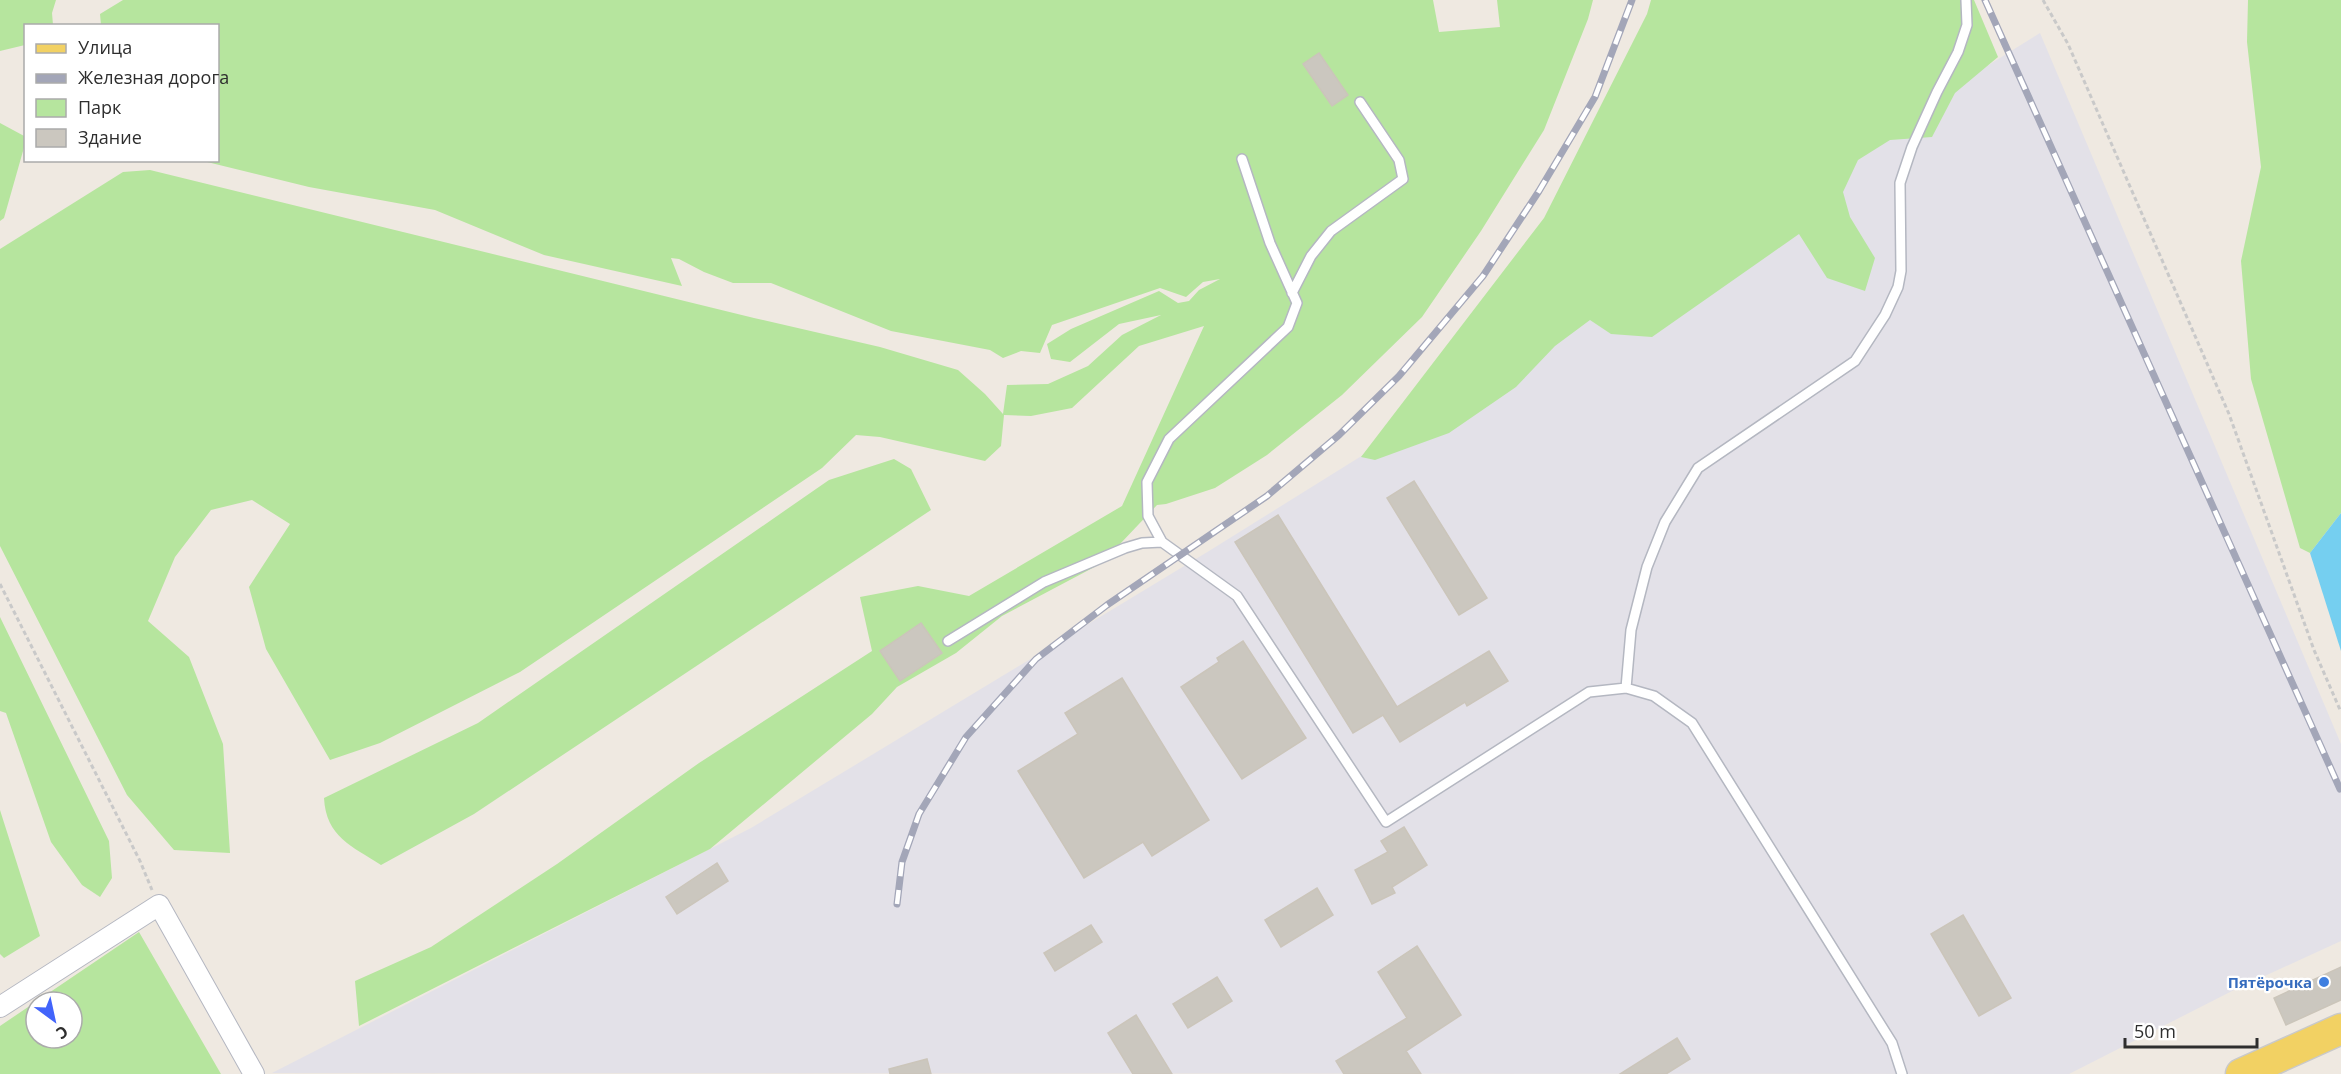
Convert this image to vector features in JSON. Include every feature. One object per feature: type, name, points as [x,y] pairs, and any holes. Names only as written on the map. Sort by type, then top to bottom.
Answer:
[{"type":"main road","points":[[2241,1074],[2341,1029]]},
{"type":"street","points":[[0,1007],[159,905],[254,1074]]},
{"type":"lane","points":[[1626,688],[1631,630],[1647,567],[1665,522],[1698,468],[1855,361],[1885,315],[1898,287],[1901,271],[1900,183],[1920,129],[1959,52],[1967,25],[1966,0]]},
{"type":"lane","points":[[1292,293],[1311,256],[1331,231],[1403,179],[1399,160],[1360,102]]},
{"type":"lane","points":[[1242,159],[1270,243],[1297,303],[1288,327],[1169,439],[1147,482],[1148,516],[1162,542],[1237,596],[1386,822],[1589,692],[1626,688],[1654,696],[1692,723],[1892,1043],[1902,1074]]},
{"type":"lane","points":[[948,641],[1044,582],[1125,548],[1142,543],[1162,542]]},
{"type":"path","points":[[2043,0],[2068,44],[2229,414],[2314,650],[2341,712]]},
{"type":"path","points":[[0,584],[134,850],[159,905]]},
{"type":"shaded area","points":[[2040,33],[2341,744],[2341,941],[2234,990],[2069,1074],[272,1073],[751,828],[1209,551]]},
{"type":"green space","points":[[0,0],[56,0],[52,13],[53,24],[24,24],[24,45],[0,51]]},
{"type":"green space","points":[[123,0],[1433,0],[1439,32],[1500,27],[1497,0],[1593,0],[1588,19],[1544,130],[1481,231],[1422,317],[1342,395],[1267,455],[1215,488],[1157,505],[1102,563],[1002,616],[956,653],[897,687],[872,714],[710,849],[359,1026],[355,981],[431,947],[557,864],[699,763],[872,651],[860,597],[918,586],[969,596],[1122,506],[1204,326],[1139,346],[1072,408],[1031,416],[1004,415],[1001,446],[985,461],[880,437],[856,435],[822,468],[520,672],[380,743],[330,760],[266,649],[249,587],[290,524],[252,500],[211,510],[175,557],[148,621],[189,657],[223,744],[230,853],[174,850],[127,795],[0,546],[0,249],[123,172],[150,170],[880,347],[958,370],[1003,414],[1007,385],[1048,384],[1088,366],[1122,335],[1161,315],[1119,324],[1070,362],[1051,359],[1047,344],[1071,329],[1159,291],[1178,303],[1189,301],[1199,290],[1220,279],[1203,282],[1186,297],[1160,288],[1052,325],[1040,353],[1021,351],[1003,358],[990,350],[891,331],[771,283],[733,283],[679,259],[671,258],[682,286],[544,255],[435,210],[309,187],[207,162],[219,162],[219,24],[101,24],[100,14]]},
{"type":"green space","points":[[1651,0],[1974,0],[1998,57],[1955,93],[1932,137],[1890,140],[1858,160],[1843,192],[1850,217],[1875,258],[1865,291],[1827,278],[1799,234],[1652,337],[1611,334],[1590,320],[1555,346],[1516,387],[1449,433],[1375,460],[1361,457],[1544,218],[1647,14]]},
{"type":"green space","points":[[2248,0],[2341,0],[2341,513],[2310,553],[2300,548],[2251,379],[2241,261],[2261,167],[2247,42]]},
{"type":"green space","points":[[0,123],[24,136],[24,148],[4,218],[0,221]]},
{"type":"green space","points":[[894,459],[911,469],[931,510],[474,814],[381,865],[351,846],[335,831],[326,811],[324,798],[478,723],[829,480]]},
{"type":"green space","points":[[0,617],[109,841],[112,878],[100,897],[82,885],[51,842],[6,713],[0,711]]},
{"type":"green space","points":[[0,810],[40,936],[4,958],[0,954]]},
{"type":"green space","points":[[139,932],[221,1074],[0,1074],[0,1026],[24,1010],[24,1050],[84,1050],[84,990],[53,990]]},
{"type":"water","points":[[2341,513],[2341,651],[2310,553]]},
{"type":"building","points":[[1319,53],[1348,95],[1332,106],[1303,64]]},
{"type":"building","points":[[1414,481],[1487,598],[1459,615],[1387,498]]},
{"type":"building","points":[[1278,515],[1397,707],[1489,651],[1508,681],[1467,706],[1465,702],[1400,742],[1383,715],[1353,733],[1235,542]]},
{"type":"building","points":[[921,623],[942,653],[900,681],[880,651]]},
{"type":"building","points":[[1243,641],[1306,738],[1242,779],[1181,687],[1219,662],[1217,658]]},
{"type":"building","points":[[1122,678],[1209,820],[1152,856],[1143,842],[1084,878],[1018,771],[1078,734],[1065,713]]},
{"type":"building","points":[[1404,827],[1427,865],[1392,887],[1395,893],[1372,904],[1355,870],[1388,852],[1381,841]]},
{"type":"building","points":[[717,863],[728,881],[677,914],[666,897]]},
{"type":"building","points":[[1317,888],[1333,915],[1281,947],[1265,920]]},
{"type":"building","points":[[1963,915],[2011,998],[1979,1016],[1931,934]]},
{"type":"building","points":[[1091,925],[1102,942],[1055,971],[1044,953]]},
{"type":"building","points":[[1417,946],[1461,1015],[1406,1051],[1421,1074],[1344,1074],[1336,1061],[1407,1018],[1378,972]]},
{"type":"building","name":"Пятёрочка","points":[[2341,967],[2341,1000],[2286,1025],[2274,998]]},
{"type":"building","points":[[1217,977],[1232,1001],[1188,1028],[1173,1004]]},
{"type":"building","points":[[1136,1015],[1172,1074],[1133,1074],[1108,1033]]},
{"type":"building","points":[[1677,1038],[1690,1059],[1666,1074],[1620,1074]]},
{"type":"building","points":[[927,1059],[931,1074],[890,1074],[889,1069]]},
{"type":"railway","points":[[897,904],[902,862],[919,814],[966,737],[1036,659],[1107,605],[1267,496],[1339,435],[1399,376],[1483,276],[1539,191],[1595,97],[1632,0]]},
{"type":"railway","points":[[1985,0],[2340,789]]},
{"type":"place","name":"Пятёрочка","points":[[2324,982]]}]
